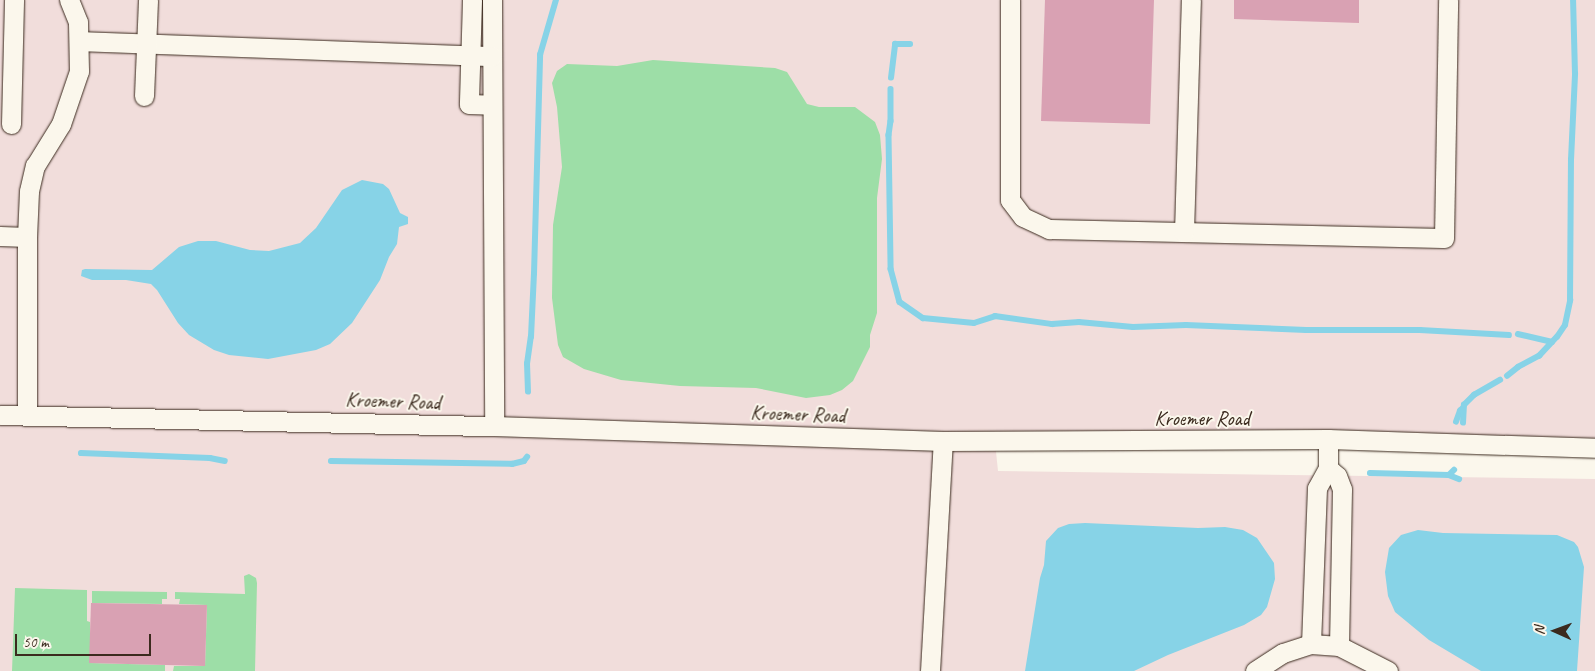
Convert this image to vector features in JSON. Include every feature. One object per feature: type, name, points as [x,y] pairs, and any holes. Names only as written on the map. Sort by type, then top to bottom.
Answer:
[{"type":"street","points":[[11,124],[14,0]]},
{"type":"street","points":[[27,416],[27,237],[29,191],[35,166],[61,124],[79,71],[80,41],[78,22],[69,0]]},
{"type":"street","points":[[144,96],[148,0]]},
{"type":"street","points":[[472,0],[469,104],[492,105]]},
{"type":"street","points":[[492,0],[494,426]]},
{"type":"street","points":[[1010,0],[1010,200],[1023,217],[1049,229],[1444,238],[1448,0]]},
{"type":"street","points":[[1184,232],[1192,0]]},
{"type":"street","points":[[80,41],[492,56]]},
{"type":"street","points":[[0,236],[27,237]]},
{"type":"street","name":"Kroemer Road","points":[[0,415],[494,426],[942,441],[1328,439],[1595,448]]},
{"type":"street","points":[[1311,644],[1317,488],[1328,468],[1328,439]]},
{"type":"street","points":[[930,671],[942,441]]},
{"type":"street","points":[[1328,468],[1337,476],[1342,489],[1339,646]]},
{"type":"street","points":[[1256,671],[1284,653],[1311,644],[1339,646],[1388,671]]},
{"type":"shaded area","points":[[0,0],[1595,0],[1595,448],[995,442],[998,471],[1595,479],[1595,671],[0,671]]},
{"type":"green space","points":[[653,60],[775,68],[787,72],[807,104],[819,107],[855,107],[875,122],[880,135],[882,159],[877,198],[877,313],[870,335],[870,347],[853,381],[842,390],[830,395],[806,398],[756,388],[680,386],[621,380],[584,369],[563,357],[558,345],[552,298],[553,225],[562,167],[557,107],[552,83],[557,71],[567,64],[617,66]]},
{"type":"green space","points":[[249,574],[256,578],[257,583],[255,671],[173,671],[174,666],[205,666],[207,605],[179,604],[180,599],[175,599],[175,592],[245,594],[244,576]]},
{"type":"green space","points":[[15,588],[87,590],[87,621],[90,622],[90,663],[165,665],[165,671],[12,671]]},
{"type":"green space","points":[[92,591],[167,592],[167,599],[162,599],[162,604],[92,603]]},
{"type":"water","points":[[362,180],[383,184],[389,189],[400,213],[408,217],[408,224],[399,227],[397,244],[389,257],[380,280],[352,323],[330,344],[316,350],[268,359],[229,355],[214,350],[189,335],[178,323],[157,290],[151,284],[126,280],[92,280],[81,276],[82,270],[85,269],[152,270],[179,247],[198,241],[216,241],[250,250],[269,251],[300,243],[316,228],[342,190]]},
{"type":"water","points":[[1069,524],[1198,528],[1225,527],[1243,530],[1257,538],[1274,563],[1275,579],[1267,607],[1261,615],[1244,625],[1168,655],[1134,671],[1025,671],[1040,578],[1044,565],[1046,541],[1058,528]]},
{"type":"water","points":[[1418,530],[1443,533],[1557,535],[1574,542],[1578,547],[1584,567],[1577,671],[1481,671],[1429,640],[1395,612],[1388,596],[1385,572],[1389,548],[1401,535]]},
{"type":"building","points":[[1045,0],[1154,0],[1150,124],[1041,121]]},
{"type":"building","points":[[1234,0],[1359,0],[1359,23],[1234,19]]},
{"type":"building","points":[[91,603],[207,605],[205,666],[89,663]]},
{"type":"waterway","points":[[528,392],[527,364],[531,337],[534,274],[540,55],[556,0]]},
{"type":"waterway","points":[[1507,376],[1518,367],[1539,356],[1557,337],[1565,325],[1570,301],[1571,160],[1575,74],[1573,0]]},
{"type":"waterway","points":[[891,78],[895,44],[910,44]]},
{"type":"waterway","points":[[891,89],[889,135],[891,269],[900,302],[923,318],[974,323],[995,316],[1052,324],[1079,322],[1133,327],[1186,325],[1306,330],[1420,330],[1509,335]]},
{"type":"waterway","points":[[1518,334],[1552,342]]},
{"type":"waterway","points":[[1463,423],[1464,405],[1474,395],[1500,380]]},
{"type":"waterway","points":[[1456,422],[1463,408]]},
{"type":"waterway","points":[[81,453],[210,458],[225,461]]},
{"type":"waterway","points":[[331,461],[512,464],[524,461],[527,457]]},
{"type":"waterway","points":[[1449,475],[1454,470]]},
{"type":"waterway","points":[[1370,473],[1449,475],[1459,479]]}]
